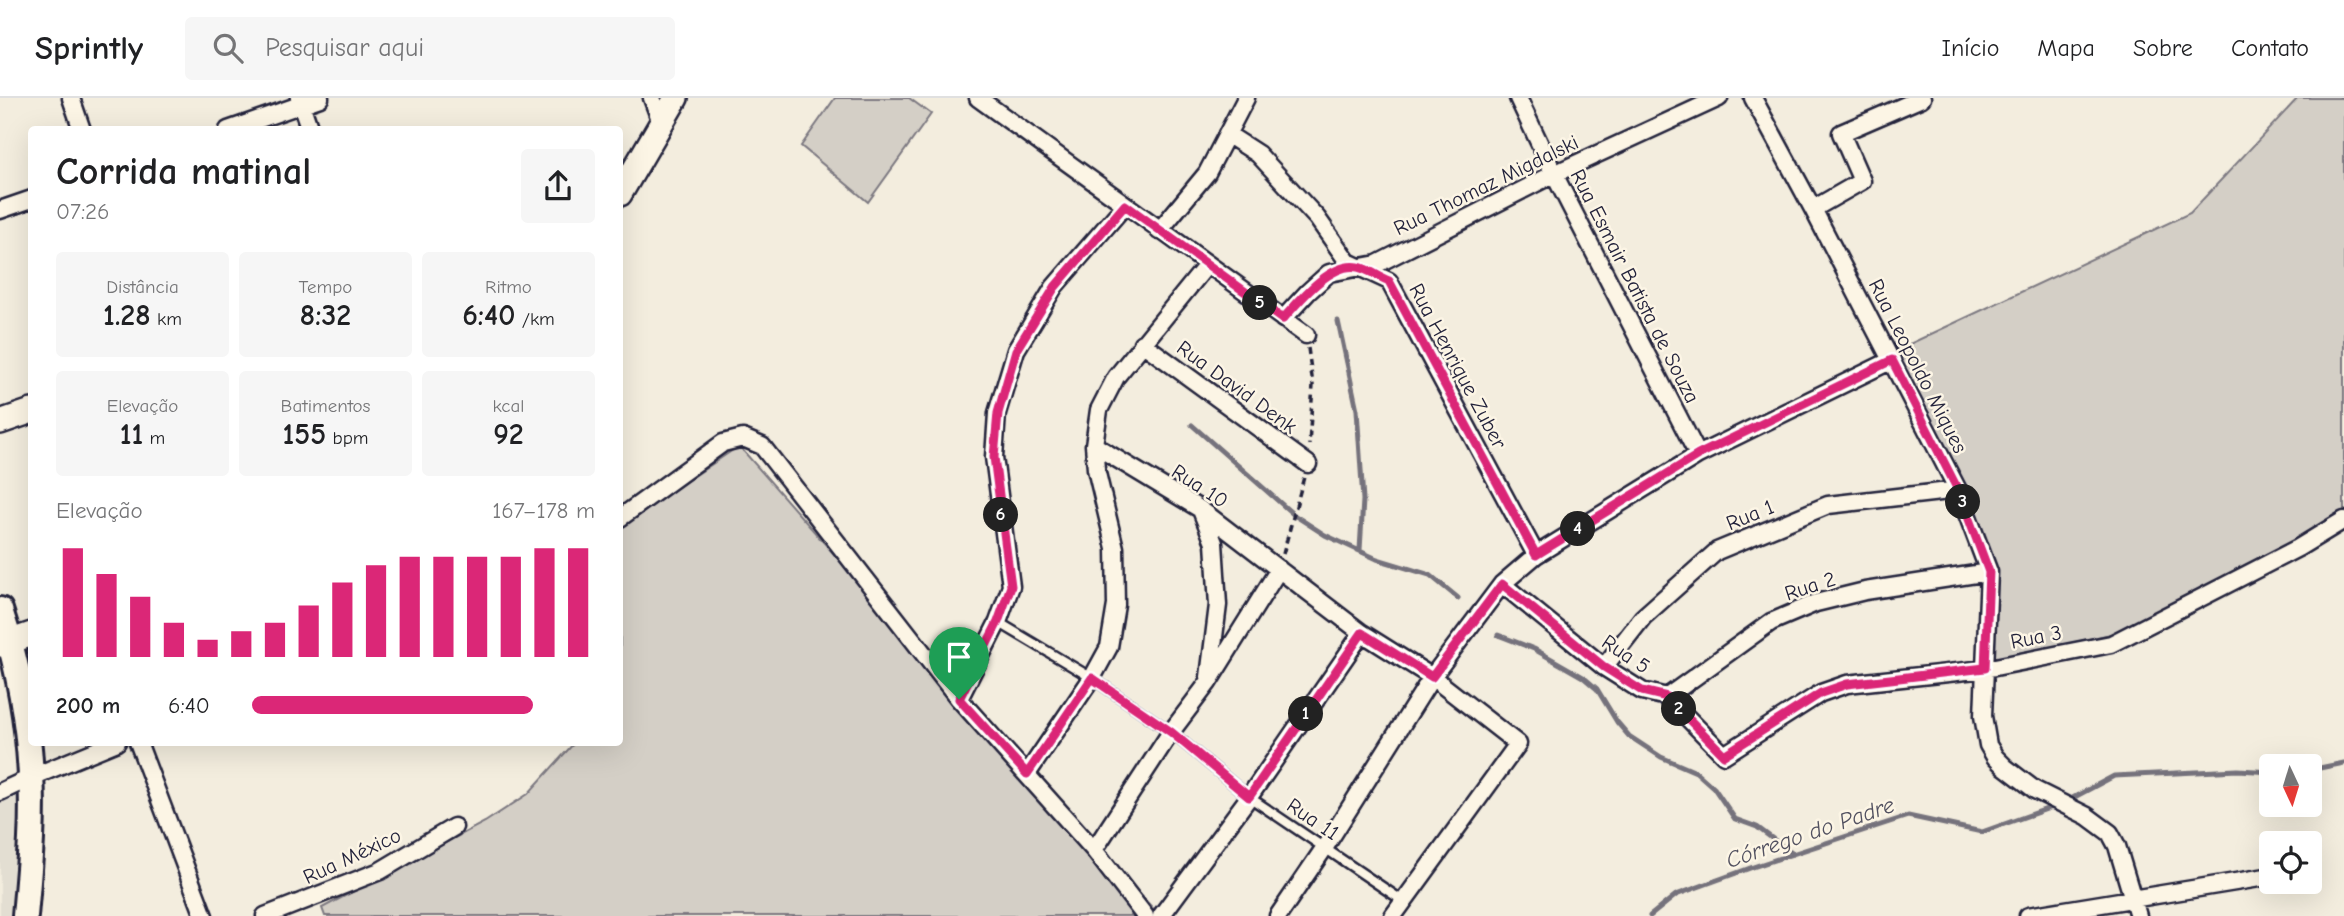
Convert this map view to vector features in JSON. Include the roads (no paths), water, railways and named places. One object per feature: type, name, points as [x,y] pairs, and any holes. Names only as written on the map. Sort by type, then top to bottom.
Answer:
[{"type":"main road","points":[[623,189],[676,98]]},
{"type":"main road","points":[[0,422],[28,412]]},
{"type":"main road","points":[[0,610],[14,640],[28,740]]},
{"type":"main road","points":[[25,916],[32,777],[29,746]]},
{"type":"street","points":[[71,98],[81,126]]},
{"type":"street","points":[[238,126],[300,101],[320,98]]},
{"type":"street","points":[[652,98],[661,122]]},
{"type":"street","points":[[978,98],[1306,335]]},
{"type":"street","points":[[1159,231],[1207,173],[1246,98]]},
{"type":"street","name":"Rua Esmair Batista de Souza","points":[[1518,98],[1698,455]]},
{"type":"street","name":"Rua Thomaz Migdalski","points":[[1283,319],[1329,273],[1377,264],[1554,174],[1719,98]]},
{"type":"street","name":"Rua Leopoldo Miques","points":[[1753,98],[1958,490],[1989,572],[1983,716],[1988,745],[2005,767],[2035,790],[2087,817],[2110,833],[2117,846],[2138,916]]},
{"type":"street","points":[[1813,209],[1862,181],[1841,133],[1922,98]]},
{"type":"street","points":[[300,101],[309,126]]},
{"type":"street","name":"Rua Henrique Zuber","points":[[1227,134],[1258,154],[1317,218],[1348,262],[1389,281],[1536,555]]},
{"type":"street","points":[[0,210],[28,200]]},
{"type":"street","points":[[959,699],[998,622],[1011,586],[994,457],[998,413],[1016,350],[1055,287],[1125,205]]},
{"type":"street","points":[[1027,774],[1092,678],[1109,647],[1116,604],[1115,548],[1096,469],[1094,445],[1099,410],[1116,377],[1207,265]]},
{"type":"street","name":"Rua David Denk","points":[[1142,344],[1308,464]]},
{"type":"street","points":[[1278,916],[1325,848],[1432,677],[1502,584],[1536,555],[1698,455],[1892,360]]},
{"type":"street","points":[[623,515],[723,443],[743,439],[762,446],[959,699],[1094,850],[1145,916]]},
{"type":"street","name":"Rua 10","points":[[1094,445],[1200,509],[1362,633],[1432,677],[1518,744],[1403,901]]},
{"type":"street","name":"Rua 1","points":[[1604,667],[1643,617],[1717,551],[1828,505],[1958,490]]},
{"type":"street","points":[[1200,509],[1214,543],[1218,605],[1208,683]]},
{"type":"street","name":"Rua 3","points":[[1724,755],[1821,693],[1847,684],[1985,668],[2111,644],[2298,548],[2344,520]]},
{"type":"street","points":[[1094,850],[1171,732],[1208,683],[1279,569]]},
{"type":"street","name":"Rua 2","points":[[1667,697],[1771,622],[1816,603],[1865,591],[1989,572]]},
{"type":"street","name":"Rua 5","points":[[1502,584],[1604,667],[1642,691],[1667,697],[1724,755]]},
{"type":"street","points":[[1161,916],[1249,797],[1362,633]]},
{"type":"street","points":[[0,792],[107,746]]},
{"type":"street","points":[[140,746],[204,916]]},
{"type":"street","name":"Rua México","points":[[265,916],[380,871],[454,827]]},
{"type":"street","points":[[2028,916],[2259,878]]},
{"type":"street","points":[[1392,916],[1403,901]]},
{"type":"lane","name":"Rua 11","points":[[998,622],[1092,678],[1171,732],[1249,797],[1403,901]]},
{"type":"waterway","points":[[1338,321],[1357,410],[1363,500],[1360,550]]},
{"type":"waterway","points":[[1192,425],[1294,515],[1325,535],[1377,559],[1430,575],[1458,598]]},
{"type":"waterway","points":[[1498,635],[1534,649],[1583,677],[1597,689],[1629,736],[1661,757],[1696,772],[1714,788],[1735,819],[1757,827],[1793,854]]},
{"type":"waterway","name":"Córrego do Padre","points":[[2322,768],[2344,763]]},
{"type":"waterway","name":"Córrego do Padre","points":[[2067,801],[2114,776],[2259,771]]},
{"type":"waterway","name":"Córrego do Padre","points":[[1650,916],[1676,895],[1908,816],[1982,832],[2058,805]]}]
